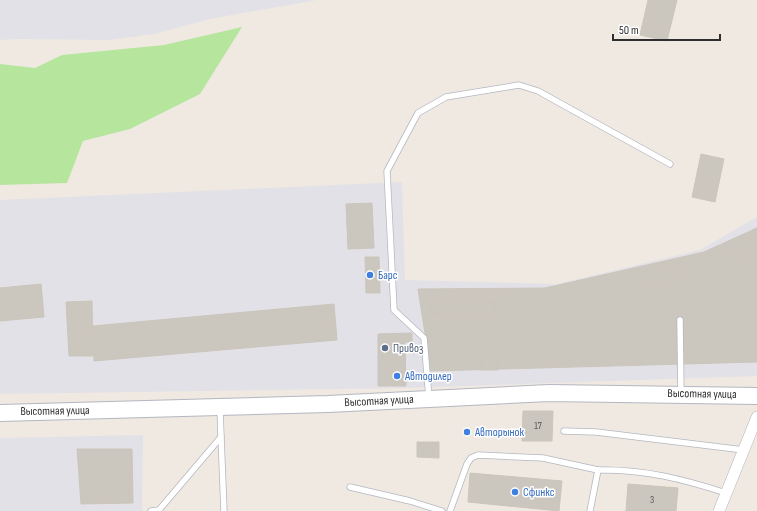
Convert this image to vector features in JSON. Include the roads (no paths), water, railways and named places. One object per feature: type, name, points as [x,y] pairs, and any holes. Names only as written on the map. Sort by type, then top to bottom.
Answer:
[{"type":"street","name":"Высотная улица","points":[[0,413],[328,404],[549,393],[757,396]]},
{"type":"street","points":[[719,511],[757,417]]},
{"type":"lane","points":[[429,399],[424,338],[394,310],[387,171],[418,113],[446,97],[519,85],[538,91],[670,164]]},
{"type":"lane","points":[[680,320],[682,394]]},
{"type":"lane","points":[[219,407],[224,511]]},
{"type":"lane","points":[[564,431],[618,434],[744,450]]},
{"type":"lane","points":[[151,511],[159,510],[221,437]]},
{"type":"lane","points":[[450,511],[467,464],[471,458],[478,455],[543,458],[598,470],[624,469],[682,479],[726,493]]},
{"type":"lane","points":[[590,511],[598,470]]},
{"type":"lane","points":[[350,487],[410,500],[442,511]]},
{"type":"place","name":"Барс","points":[[370,275]]},
{"type":"place","name":"Привоз","points":[[385,348]]},
{"type":"place","name":"Автодилер","points":[[397,376]]},
{"type":"place","name":"Авторынок","points":[[467,432]]},
{"type":"place","name":"Сфинкс","points":[[515,492]]}]
